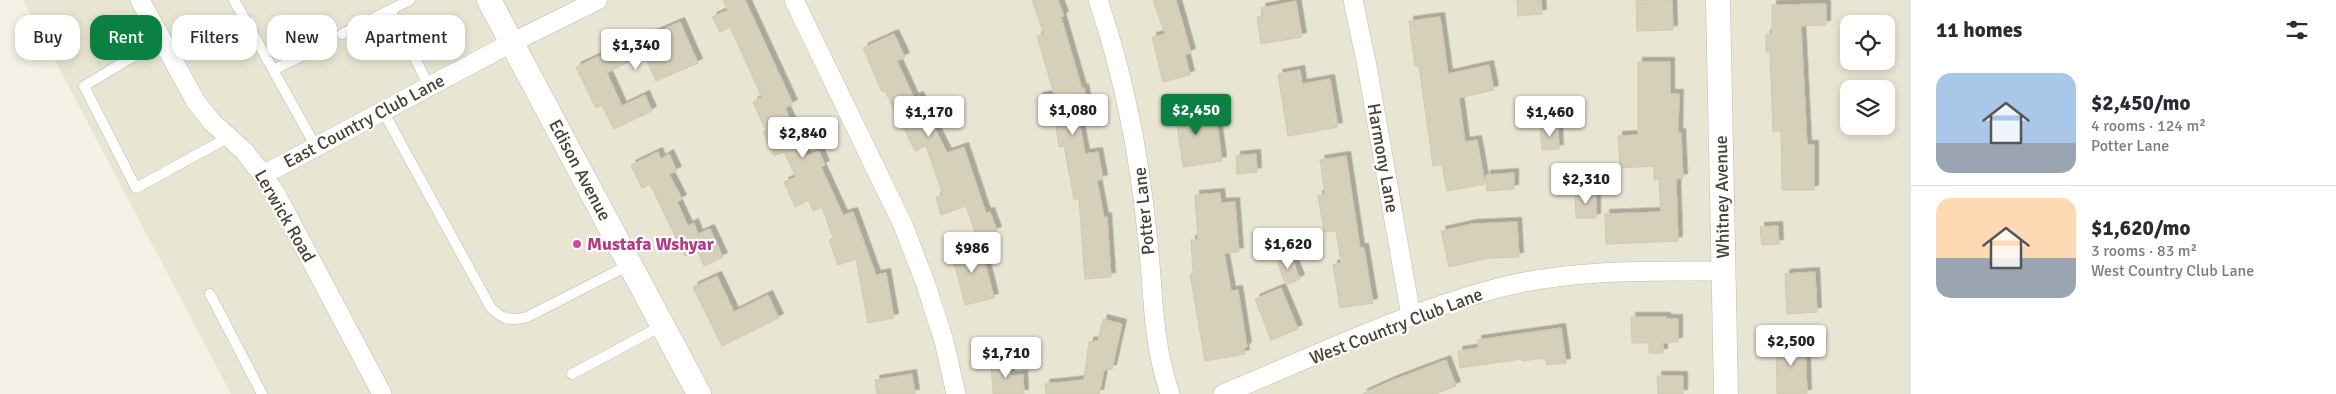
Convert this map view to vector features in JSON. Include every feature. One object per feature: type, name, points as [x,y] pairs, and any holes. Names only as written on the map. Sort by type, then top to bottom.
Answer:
[{"type":"street","name":"Lerwick Road","points":[[140,0],[148,15]]},
{"type":"street","name":"Edison Avenue","points":[[489,0],[699,394]]},
{"type":"street","name":"East Country Club Lane","points":[[264,175],[511,43],[598,0]]},
{"type":"street","points":[[794,0],[903,225],[925,282],[944,341],[956,394]]},
{"type":"street","name":"Potter Lane","points":[[1098,0],[1112,40],[1128,105],[1140,170],[1155,337],[1170,394]]},
{"type":"street","name":"Harmony Lane","points":[[1353,0],[1367,66],[1411,316]]},
{"type":"street","name":"Whitney Avenue","points":[[1718,0],[1726,394]]},
{"type":"street","name":"Lerwick Road","points":[[162,42],[196,102],[229,138],[244,151],[264,175],[382,394]]},
{"type":"street","name":"West Country Club Lane","points":[[1223,394],[1411,316],[1499,288],[1541,279],[1628,270],[1723,271]]},
{"type":"lane","points":[[234,0],[316,147]]},
{"type":"lane","points":[[342,34],[410,0]]},
{"type":"lane","points":[[390,10],[429,86]]},
{"type":"lane","points":[[128,60],[84,86],[136,188],[229,138]]},
{"type":"lane","points":[[273,70],[293,60]]},
{"type":"lane","points":[[383,111],[491,308],[498,315],[514,320],[527,318],[631,264]]},
{"type":"lane","points":[[210,294],[262,394]]},
{"type":"lane","points":[[572,374],[663,325]]},
{"type":"shaded area","points":[[23,0],[1911,0],[1911,394],[231,394],[55,60],[80,60],[80,15],[31,15]]},
{"type":"building","points":[[723,0],[745,0],[793,104],[785,108],[807,156],[819,151],[825,165],[821,167],[843,215],[853,212],[876,275],[886,273],[894,318],[868,323],[856,259],[838,265],[829,240],[833,238],[822,207],[813,211],[809,200],[795,207],[784,182],[796,177],[784,152],[774,156],[763,132],[766,131],[753,102],[762,97],[730,27],[720,32],[712,17],[728,10]]},
{"type":"building","points":[[1032,0],[1058,0],[1064,16],[1061,17],[1082,89],[1084,88],[1088,107],[1077,110],[1085,154],[1098,152],[1103,179],[1097,181],[1104,218],[1107,217],[1111,277],[1085,279],[1079,199],[1074,199],[1064,146],[1059,147],[1055,120],[1043,123],[1038,97],[1054,94],[1037,36],[1044,34]]},
{"type":"building","points":[[1153,0],[1176,0],[1191,53],[1185,55],[1190,75],[1163,82],[1152,37],[1165,34]]},
{"type":"building","points":[[1517,0],[1541,0],[1542,14],[1518,16]]},
{"type":"building","points":[[1672,0],[1673,30],[1637,31],[1636,1]]},
{"type":"building","points":[[1296,1],[1302,37],[1261,44],[1257,17],[1263,16],[1261,8]]},
{"type":"building","points":[[1826,4],[1826,25],[1801,26],[1807,145],[1814,145],[1814,190],[1782,190],[1781,131],[1773,131],[1770,52],[1766,52],[1766,34],[1772,34],[1772,5]]},
{"type":"building","points":[[1440,17],[1448,74],[1489,65],[1494,90],[1459,98],[1465,142],[1477,140],[1485,184],[1447,191],[1442,164],[1433,166],[1419,66],[1415,66],[1409,21]]},
{"type":"building","points":[[680,22],[698,63],[656,81],[644,54],[607,73],[622,106],[645,95],[652,111],[614,129],[602,105],[596,108],[576,67]]},
{"type":"building","points":[[894,34],[905,57],[897,61],[914,98],[919,96],[947,153],[964,147],[986,213],[990,212],[997,231],[977,238],[966,206],[941,215],[936,197],[943,195],[926,146],[915,151],[885,91],[882,92],[863,48]]},
{"type":"building","points":[[1638,62],[1670,62],[1670,94],[1679,94],[1678,133],[1681,133],[1683,178],[1676,179],[1678,241],[1606,244],[1605,214],[1661,212],[1659,179],[1654,180],[1654,166],[1620,168],[1618,136],[1638,135]]},
{"type":"building","points":[[1300,70],[1302,84],[1330,79],[1338,127],[1288,136],[1278,74]]},
{"type":"building","points":[[1199,100],[1203,125],[1217,123],[1222,161],[1183,167],[1174,104]]},
{"type":"building","points":[[1558,127],[1559,149],[1542,150],[1540,128]]},
{"type":"building","points":[[658,152],[661,159],[669,154],[677,171],[669,174],[682,199],[677,202],[688,226],[694,223],[698,234],[710,229],[723,257],[704,266],[697,250],[685,256],[650,184],[642,188],[631,165]]},
{"type":"building","points":[[1256,154],[1257,172],[1237,174],[1236,156]]},
{"type":"building","points":[[1346,156],[1360,248],[1364,248],[1373,303],[1340,308],[1333,265],[1341,263],[1336,231],[1324,232],[1318,195],[1325,195],[1320,160]]},
{"type":"building","points":[[1514,173],[1514,189],[1487,191],[1486,175]]},
{"type":"building","points":[[1575,192],[1596,192],[1596,218],[1576,218]]},
{"type":"building","points":[[1220,193],[1221,203],[1235,202],[1239,252],[1224,253],[1231,291],[1238,290],[1247,347],[1244,348],[1245,354],[1205,361],[1190,274],[1193,273],[1191,240],[1198,240],[1195,195]]},
{"type":"building","points":[[1517,222],[1519,257],[1489,258],[1449,267],[1441,231],[1472,224]]},
{"type":"building","points":[[1778,226],[1779,244],[1762,245],[1760,227]]},
{"type":"building","points":[[980,243],[994,298],[965,305],[951,250]]},
{"type":"building","points":[[1291,256],[1300,279],[1286,285],[1277,262]]},
{"type":"building","points":[[1815,272],[1817,312],[1787,314],[1785,274]]},
{"type":"building","points":[[717,276],[734,312],[768,295],[779,318],[722,346],[693,287]]},
{"type":"building","points":[[1281,288],[1298,329],[1271,340],[1255,299]]},
{"type":"building","points":[[1631,317],[1678,319],[1678,342],[1663,343],[1663,353],[1649,353],[1649,343],[1632,343]]},
{"type":"building","points":[[1103,319],[1122,324],[1112,369],[1104,370],[1099,394],[1046,394],[1045,384],[1084,380],[1089,342],[1098,341]]},
{"type":"building","points":[[1561,328],[1566,363],[1547,365],[1545,358],[1522,361],[1522,359],[1460,368],[1458,351],[1478,348],[1477,340]]},
{"type":"building","points":[[1805,340],[1807,394],[1777,394],[1776,341]]},
{"type":"building","points":[[1009,359],[1010,376],[1023,375],[1024,394],[993,394],[991,360]]},
{"type":"building","points":[[1446,360],[1456,386],[1435,394],[1362,394],[1393,380]]},
{"type":"building","points":[[912,374],[915,394],[877,394],[875,380]]},
{"type":"building","points":[[1657,376],[1683,376],[1683,394],[1658,394]]},
{"type":"place","name":"Mustafa Wshyar","points":[[577,244]]}]
